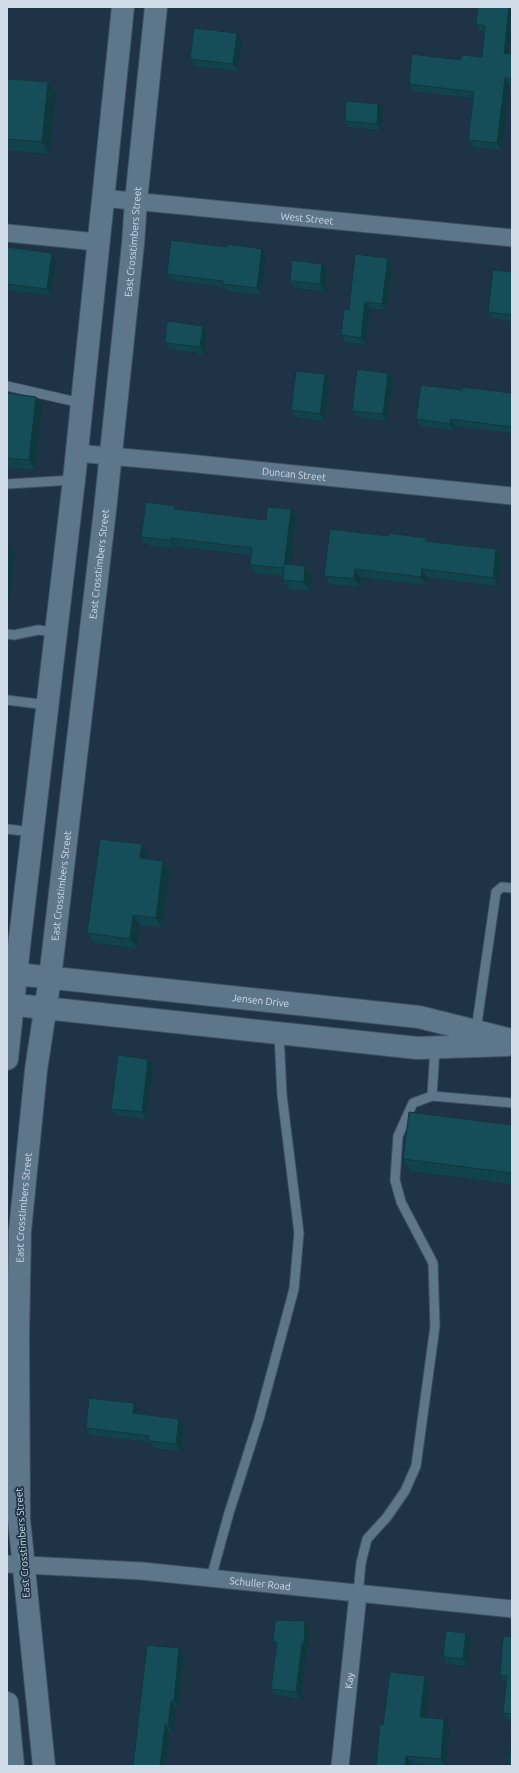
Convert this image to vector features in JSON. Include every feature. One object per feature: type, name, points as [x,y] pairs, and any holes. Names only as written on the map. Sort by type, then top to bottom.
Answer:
[{"type":"main road","points":[[7,1059],[11,973],[32,832],[74,480],[97,242],[123,7]]},
{"type":"main road","name":"East Crosstimbers Street","points":[[44,1766],[15,1565],[19,1519],[12,1344],[20,1230],[36,1070],[50,978],[90,636],[133,244],[156,7]]},
{"type":"main road","points":[[56,632],[90,636]]},
{"type":"main road","name":"Jensen Drive","points":[[11,973],[419,1017],[512,1040]]},
{"type":"main road","points":[[10,1004],[417,1048],[512,1045]]},
{"type":"main road","points":[[365,1043],[370,1012]]},
{"type":"main road","points":[[7,1713],[13,1766]]},
{"type":"street","name":"West Street","points":[[102,198],[512,238]]},
{"type":"street","points":[[7,233],[97,242]]},
{"type":"street","name":"Duncan Street","points":[[76,454],[188,463],[512,496]]},
{"type":"street","name":"Schuller Road","points":[[15,1565],[142,1571],[512,1610]]},
{"type":"street","name":"Kay","points":[[340,1766],[358,1594]]},
{"type":"lane","points":[[7,386],[81,403]]},
{"type":"lane","points":[[7,484],[74,480]]},
{"type":"lane","points":[[7,634],[14,635],[38,630],[56,632]]},
{"type":"lane","points":[[7,700],[47,705]]},
{"type":"lane","points":[[7,829],[32,832]]},
{"type":"lane","points":[[476,1030],[496,892],[502,887],[512,888]]},
{"type":"lane","points":[[211,1578],[229,1513],[259,1419],[294,1289],[299,1233],[282,1095],[279,1034]]},
{"type":"lane","points":[[432,1096],[435,1048]]},
{"type":"lane","points":[[358,1594],[367,1539],[387,1517],[405,1491],[416,1466],[435,1326],[433,1263],[401,1202],[395,1180],[398,1136],[412,1103],[432,1096],[512,1103]]},
{"type":"building","points":[[478,7],[509,7],[504,53],[512,54],[512,79],[505,78],[497,143],[468,140],[474,92],[409,84],[412,54],[461,60],[461,55],[482,57],[485,26],[476,24]]},
{"type":"building","points":[[194,28],[237,33],[233,64],[190,59]]},
{"type":"building","points":[[7,79],[48,82],[42,142],[7,139]]},
{"type":"building","points":[[346,101],[378,104],[377,124],[345,121]]},
{"type":"building","points":[[171,240],[227,247],[227,244],[262,249],[257,288],[222,284],[223,281],[167,274]]},
{"type":"building","points":[[7,247],[52,253],[47,289],[7,284]]},
{"type":"building","points":[[355,254],[388,258],[382,304],[365,302],[361,338],[341,335],[344,309],[349,310]]},
{"type":"building","points":[[292,260],[322,264],[320,284],[290,281]]},
{"type":"building","points":[[493,270],[512,272],[512,315],[488,312]]},
{"type":"building","points":[[167,321],[203,326],[200,347],[165,343]]},
{"type":"building","points":[[357,369],[388,373],[383,414],[352,411]]},
{"type":"building","points":[[296,371],[325,374],[320,414],[291,410]]},
{"type":"building","points":[[421,385],[462,390],[462,387],[512,393],[512,427],[450,419],[450,424],[416,419]]},
{"type":"building","points":[[7,393],[36,397],[29,460],[7,458]]},
{"type":"building","points":[[146,502],[175,506],[174,509],[266,520],[267,507],[291,509],[284,568],[250,565],[252,548],[171,538],[170,540],[141,537]]},
{"type":"building","points":[[330,529],[389,536],[389,533],[426,538],[425,541],[496,549],[493,578],[422,569],[421,577],[355,569],[354,579],[324,576]]},
{"type":"building","points":[[284,564],[305,566],[304,582],[283,580]]},
{"type":"building","points":[[100,839],[142,844],[140,858],[163,861],[156,918],[133,915],[130,939],[87,933]]},
{"type":"building","points":[[118,1055],[148,1059],[142,1112],[111,1109]]},
{"type":"building","points":[[409,1112],[512,1125],[512,1173],[403,1159]]},
{"type":"building","points":[[89,1398],[134,1403],[133,1413],[179,1419],[176,1444],[149,1441],[149,1436],[86,1428]]},
{"type":"building","points":[[275,1620],[305,1621],[304,1644],[302,1644],[296,1692],[271,1689],[277,1642],[273,1642]]},
{"type":"building","points":[[446,1631],[466,1633],[463,1659],[443,1657]]},
{"type":"building","points":[[503,1636],[512,1637],[512,1714],[503,1713],[507,1676],[500,1675]]},
{"type":"building","points":[[147,1645],[179,1648],[174,1701],[171,1701],[168,1725],[165,1725],[160,1766],[133,1766]]},
{"type":"building","points":[[390,1672],[425,1676],[420,1717],[444,1719],[441,1759],[406,1756],[405,1766],[376,1766],[380,1724],[383,1725]]},
{"type":"building","points":[[512,1732],[512,1764],[509,1764]]}]
